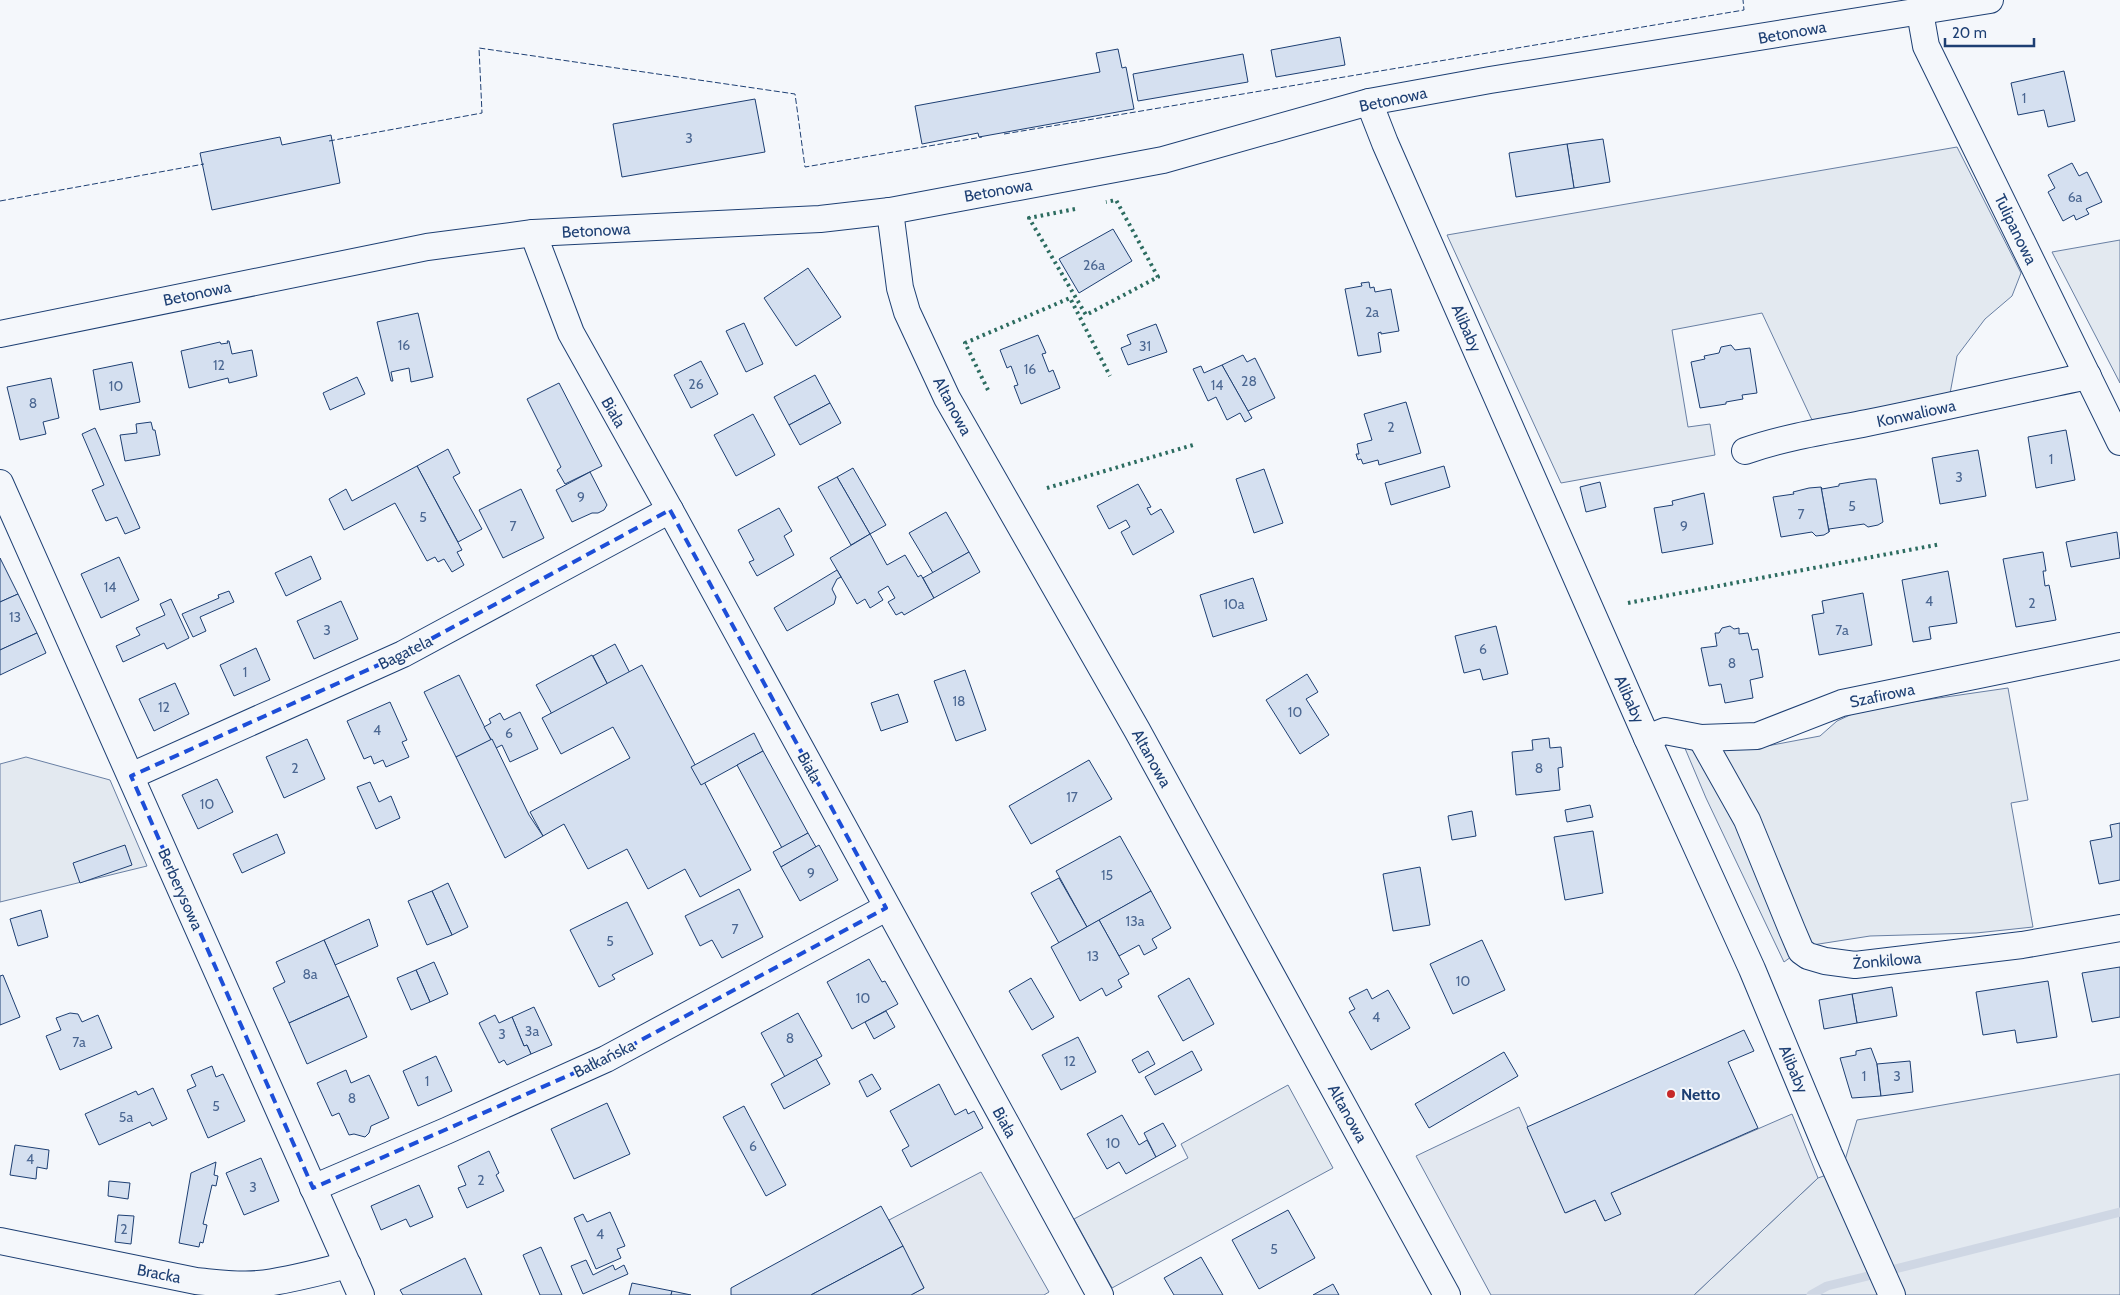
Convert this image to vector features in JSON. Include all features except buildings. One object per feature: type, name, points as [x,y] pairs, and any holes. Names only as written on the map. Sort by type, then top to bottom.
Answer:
[{"type":"street","name":"Betonowa","points":[[0,334],[417,249],[533,233],[820,219],[890,211],[1164,160],[1369,102],[1490,80],[1990,0]]},
{"type":"street","name":"Tulipanowa","points":[[1920,12],[1926,46],[2120,442]]},
{"type":"street","name":"Alibaby","points":[[1369,102],[1385,144],[1647,738],[1752,969],[1829,1154],[1892,1295]]},
{"type":"street","name":"Altanowa","points":[[890,211],[900,288],[906,312],[947,398],[1137,730],[1447,1295]]},
{"type":"street","name":"Biała","points":[[533,233],[571,333],[1100,1295]]},
{"type":"street","name":"Konwaliowa","points":[[1744,451],[1804,434],[1867,423],[2088,376]]},
{"type":"street","name":"Berberysowa","points":[[0,484],[361,1295]]},
{"type":"street","name":"Bagatela","points":[[131,776],[403,654],[670,510]]},
{"type":"street","name":"Szafirowa","points":[[1647,738],[1665,731],[1701,738],[1757,736],[1842,704],[2120,646]]},
{"type":"street","name":"Żonkilowa","points":[[1701,738],[1747,820],[1801,951],[1808,956],[1825,961],[1855,965],[2022,945],[2120,928]]},
{"type":"street","name":"Bałkańska","points":[[312,1188],[446,1131],[606,1059],[886,908]]},
{"type":"street","name":"Bracka","points":[[0,1242],[196,1281],[227,1284],[258,1284],[348,1265]]},
{"type":"highlighted area","points":[[670,510],[886,908],[606,1059],[313,1188],[131,776],[403,654]]},
{"type":"shaded area","points":[[1957,147],[2021,273],[2012,296],[1985,319],[1957,356],[1949,399],[1817,425],[1811,418],[1762,313],[1672,330],[1688,427],[1710,424],[1715,455],[1561,483],[1447,235]]},
{"type":"shaded area","points":[[2120,240],[2120,383],[2052,252]]},
{"type":"shaded area","points":[[2008,688],[2028,800],[2011,803],[2033,927],[1976,933],[1870,936],[1806,946],[1784,962],[1706,798],[1684,746],[1767,746],[1820,736],[1837,721],[1863,709]]},
{"type":"shaded area","points":[[26,757],[110,780],[147,866],[0,902],[0,764]]},
{"type":"shaded area","points":[[2120,1074],[2120,1295],[1902,1295],[1845,1160],[1857,1120]]},
{"type":"shaded area","points":[[1288,1085],[1333,1168],[1112,1288],[1074,1219],[1188,1158],[1181,1144]]},
{"type":"shaded area","points":[[1519,1107],[1566,1213],[1595,1200],[1605,1221],[1611,1193],[1792,1114],[1818,1178],[1694,1295],[1491,1295],[1416,1156]]},
{"type":"shaded area","points":[[981,1172],[1049,1292],[1044,1295],[911,1295],[924,1288],[889,1220]]},
{"type":"shaded area","points":[[1829,1174],[1884,1295],[1694,1295],[1818,1178]]},
{"type":"waterway","points":[[1891,1270],[2120,1212]]},
{"type":"waterway","points":[[1811,1295],[1827,1286],[1868,1276]]},
{"type":"hedge","points":[[1075,209],[1029,218],[1086,315],[1158,277],[1116,200],[1106,202]]},
{"type":"hedge","points":[[988,390],[965,343],[1070,298],[1110,376]]},
{"type":"hedge","points":[[1047,488],[1193,445]]},
{"type":"hedge","points":[[1628,603],[1941,544]]},
{"type":"fence","points":[[1004,134],[1744,10],[1743,0]]},
{"type":"fence","points":[[329,141],[482,113],[479,48],[795,94],[805,167],[982,137]]},
{"type":"fence","points":[[0,201],[204,164]]},
{"type":"place","name":"Netto","points":[[1671,1094]]}]
